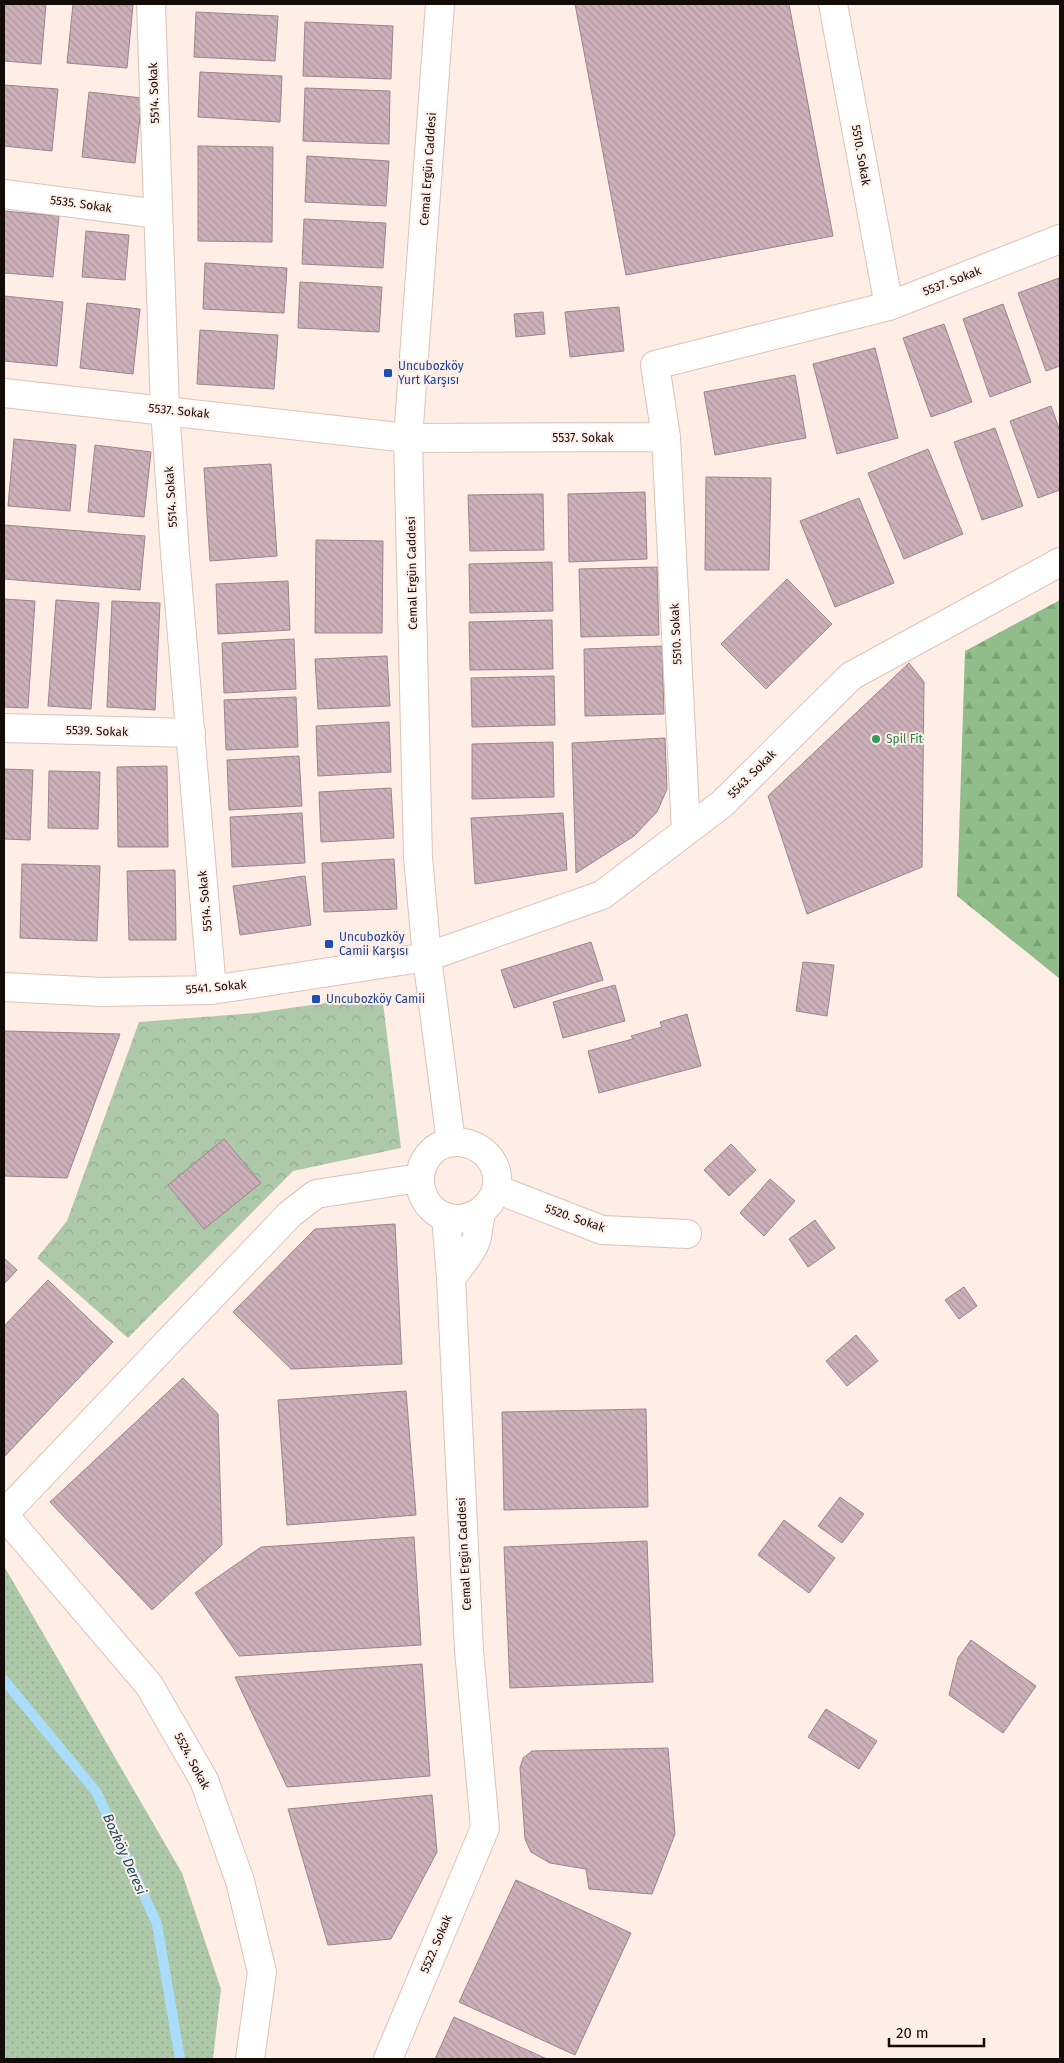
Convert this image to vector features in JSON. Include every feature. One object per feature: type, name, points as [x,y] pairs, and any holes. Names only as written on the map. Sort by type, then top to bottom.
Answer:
[{"type":"street","name":"5514. Sokak","points":[[151,4],[165,410],[175,553],[212,990]]},
{"type":"street","name":"Cemal Ergün Caddesi","points":[[440,4],[408,438],[418,857],[427,957],[451,1142]]},
{"type":"street","name":"5510. Sokak","points":[[833,4],[889,306]]},
{"type":"street","name":"5535. Sokak","points":[[4,194],[158,214]]},
{"type":"street","name":"5537. Sokak","points":[[4,393],[408,438],[666,437],[655,365],[889,306],[1060,239]]},
{"type":"street","name":"5510. Sokak","points":[[666,437],[686,831]]},
{"type":"street","name":"5543. Sokak","points":[[427,957],[602,895],[722,804],[851,676],[1060,562]]},
{"type":"street","name":"5539. Sokak","points":[[4,728],[191,733]]},
{"type":"street","name":"5541. Sokak","points":[[4,987],[102,992],[212,990],[427,957]]},
{"type":"street","points":[[451,1278],[475,1242],[489,1200],[497,1176],[493,1164],[486,1154],[476,1146],[464,1142],[451,1142],[429,1154],[422,1166],[419,1178],[420,1191],[426,1202],[435,1212],[446,1217],[459,1219],[472,1217],[489,1200]]},
{"type":"street","points":[[4,1514],[290,1214],[316,1194],[419,1178]]},
{"type":"street","name":"5520. Sokak","points":[[489,1200],[602,1230],[687,1234]]},
{"type":"street","name":"Cemal Ergün Caddesi","points":[[446,1217],[451,1278],[469,1650],[485,1828]]},
{"type":"street","name":"5524. Sokak","points":[[4,1514],[149,1685],[204,1780],[240,1881],[262,1972],[250,2059]]},
{"type":"street","name":"5522. Sokak","points":[[388,2059],[485,1828]]},
{"type":"green space","points":[[1060,600],[1060,979],[957,896],[965,651]]},
{"type":"green space","points":[[382,995],[401,1148],[293,1171],[128,1338],[37,1258],[67,1221],[139,1022],[255,1013]]},
{"type":"green space","points":[[4,1566],[182,1873],[221,1989],[213,2059],[4,2059]]},
{"type":"building","points":[[4,4],[46,4],[41,64],[4,61]]},
{"type":"building","points":[[73,4],[133,5],[127,68],[67,63]]},
{"type":"building","points":[[575,4],[789,4],[833,236],[626,275]]},
{"type":"building","points":[[196,12],[278,16],[275,61],[194,57]]},
{"type":"building","points":[[305,22],[393,26],[391,79],[303,76]]},
{"type":"building","points":[[200,72],[282,76],[280,122],[198,117]]},
{"type":"building","points":[[4,85],[58,89],[52,151],[4,146]]},
{"type":"building","points":[[305,88],[390,91],[389,144],[303,141]]},
{"type":"building","points":[[89,92],[142,98],[135,163],[82,157]]},
{"type":"building","points":[[198,146],[273,147],[272,242],[198,241]]},
{"type":"building","points":[[307,156],[389,161],[386,206],[305,202]]},
{"type":"building","points":[[4,211],[59,216],[53,277],[4,273]]},
{"type":"building","points":[[304,219],[386,223],[383,268],[302,264]]},
{"type":"building","points":[[86,231],[129,235],[125,280],[82,277]]},
{"type":"building","points":[[205,263],[287,268],[284,313],[203,309]]},
{"type":"building","points":[[1059,278],[1060,366],[1046,371],[1018,293]]},
{"type":"building","points":[[300,282],[382,287],[379,332],[298,328]]},
{"type":"building","points":[[4,296],[63,302],[57,366],[4,361]]},
{"type":"building","points":[[87,303],[140,309],[133,374],[80,368]]},
{"type":"building","points":[[1003,304],[1031,382],[990,397],[963,319]]},
{"type":"building","points":[[619,307],[624,351],[570,357],[565,312]]},
{"type":"building","points":[[543,312],[545,334],[516,337],[514,314]]},
{"type":"building","points":[[944,324],[972,402],[931,417],[903,338]]},
{"type":"building","points":[[200,330],[278,335],[274,389],[197,384]]},
{"type":"building","points":[[875,348],[898,438],[837,454],[813,364]]},
{"type":"building","points":[[795,375],[806,438],[715,455],[704,392]]},
{"type":"building","points":[[1051,406],[1060,431],[1060,490],[1038,498],[1010,421]]},
{"type":"building","points":[[995,428],[1023,506],[982,520],[954,442]]},
{"type":"building","points":[[14,439],[76,445],[70,511],[8,506]]},
{"type":"building","points":[[95,445],[151,452],[144,517],[88,512]]},
{"type":"building","points":[[928,449],[963,534],[904,559],[868,473]]},
{"type":"building","points":[[271,464],[277,556],[210,561],[204,468]]},
{"type":"building","points":[[706,477],[771,478],[769,570],[705,570]]},
{"type":"building","points":[[645,492],[647,559],[569,562],[568,494]]},
{"type":"building","points":[[543,494],[544,550],[470,551],[468,495]]},
{"type":"building","points":[[859,498],[894,583],[835,607],[800,521]]},
{"type":"building","points":[[4,525],[145,536],[140,590],[4,579]]},
{"type":"building","points":[[316,540],[383,541],[382,633],[315,633]]},
{"type":"building","points":[[552,562],[553,611],[470,613],[469,564]]},
{"type":"building","points":[[657,567],[659,635],[581,637],[579,569]]},
{"type":"building","points":[[787,579],[832,624],[766,689],[721,644]]},
{"type":"building","points":[[288,581],[290,630],[218,634],[216,584]]},
{"type":"building","points":[[4,599],[35,601],[28,708],[4,707]]},
{"type":"building","points":[[56,600],[99,603],[91,709],[48,706]]},
{"type":"building","points":[[112,601],[160,603],[155,710],[107,707]]},
{"type":"building","points":[[552,620],[553,669],[470,670],[469,622]]},
{"type":"building","points":[[294,639],[296,689],[224,693],[222,643]]},
{"type":"building","points":[[662,646],[664,714],[585,716],[584,649]]},
{"type":"building","points":[[387,656],[390,706],[318,709],[315,659]]},
{"type":"building","name":"Spil Fit","points":[[909,663],[924,682],[922,867],[807,914],[768,796]]},
{"type":"building","points":[[554,676],[555,725],[472,727],[471,678]]},
{"type":"building","points":[[296,697],[298,747],[226,750],[224,700]]},
{"type":"building","points":[[389,722],[391,772],[318,776],[316,726]]},
{"type":"building","points":[[665,738],[667,789],[657,812],[634,836],[576,873],[572,743]]},
{"type":"building","points":[[553,742],[554,797],[472,799],[472,744]]},
{"type":"building","points":[[299,756],[302,806],[229,810],[227,760]]},
{"type":"building","points":[[167,766],[168,847],[118,847],[117,767]]},
{"type":"building","points":[[4,769],[33,770],[30,840],[4,839]]},
{"type":"building","points":[[49,771],[100,772],[98,829],[48,828]]},
{"type":"building","points":[[391,788],[394,838],[321,842],[319,792]]},
{"type":"building","points":[[302,813],[305,863],[232,867],[230,817]]},
{"type":"building","points":[[563,813],[567,870],[475,884],[471,818]]},
{"type":"building","points":[[394,859],[397,909],[324,912],[322,863]]},
{"type":"building","points":[[22,864],[100,866],[97,941],[20,938]]},
{"type":"building","points":[[175,870],[176,940],[129,940],[127,871]]},
{"type":"building","points":[[305,876],[311,925],[240,935],[233,886]]},
{"type":"building","points":[[591,942],[603,980],[514,1008],[501,970]]},
{"type":"building","points":[[803,962],[834,965],[827,1016],[796,1011]]},
{"type":"building","points":[[615,985],[625,1021],[563,1038],[553,1002]]},
{"type":"building","points":[[687,1014],[701,1066],[599,1093],[588,1051],[633,1039],[631,1036],[662,1027],[660,1022]]},
{"type":"building","points":[[4,1031],[120,1034],[67,1178],[4,1176]]},
{"type":"building","points":[[224,1139],[261,1183],[204,1229],[168,1185]]},
{"type":"building","points":[[731,1144],[756,1170],[729,1196],[704,1170]]},
{"type":"building","points":[[770,1179],[795,1201],[764,1236],[740,1213]]},
{"type":"building","points":[[815,1220],[835,1248],[808,1267],[789,1239]]},
{"type":"building","points":[[395,1224],[402,1364],[291,1369],[233,1312],[315,1229]]},
{"type":"building","points":[[4,1258],[17,1270],[4,1284]]},
{"type":"building","points":[[48,1280],[113,1342],[4,1457],[4,1326]]},
{"type":"building","points":[[964,1287],[977,1306],[959,1319],[945,1300]]},
{"type":"building","points":[[856,1335],[878,1361],[847,1386],[826,1361]]},
{"type":"building","points":[[183,1378],[218,1414],[222,1545],[152,1610],[50,1502]]},
{"type":"building","points":[[406,1391],[416,1515],[287,1525],[278,1400]]},
{"type":"building","points":[[646,1409],[648,1507],[504,1510],[502,1412]]},
{"type":"building","points":[[840,1497],[864,1514],[842,1543],[818,1526]]},
{"type":"building","points":[[784,1520],[835,1558],[809,1593],[758,1555]]},
{"type":"building","points":[[414,1537],[421,1645],[239,1656],[195,1593],[261,1547]]},
{"type":"building","points":[[647,1541],[653,1682],[510,1688],[504,1547]]},
{"type":"building","points":[[971,1640],[1036,1686],[1003,1733],[949,1695],[958,1658]]},
{"type":"building","points":[[422,1664],[430,1776],[287,1787],[235,1677]]},
{"type":"building","points":[[826,1709],[877,1741],[859,1769],[808,1737]]},
{"type":"building","points":[[668,1748],[675,1834],[652,1894],[589,1889],[586,1869],[550,1863],[531,1852],[525,1839],[520,1768],[523,1758],[532,1751]]},
{"type":"building","points":[[432,1795],[437,1852],[391,1939],[328,1945],[288,1809]]},
{"type":"building","points":[[516,1880],[631,1933],[575,2055],[459,2002]]},
{"type":"building","points":[[454,2017],[547,2059],[435,2059]]},
{"type":"waterway","name":"Bozköy Deresi","points":[[4,1680],[97,1793],[157,1924],[180,2059]]},
{"type":"place","name":"Uncubozköy Yurt Karşısı","points":[[388,373]]},
{"type":"place","name":"Spil Fit","points":[[876,739]]},
{"type":"place","name":"Uncubozköy Camii Karşısı","points":[[329,944]]},
{"type":"place","name":"Uncubozköy Camii","points":[[316,999]]}]
